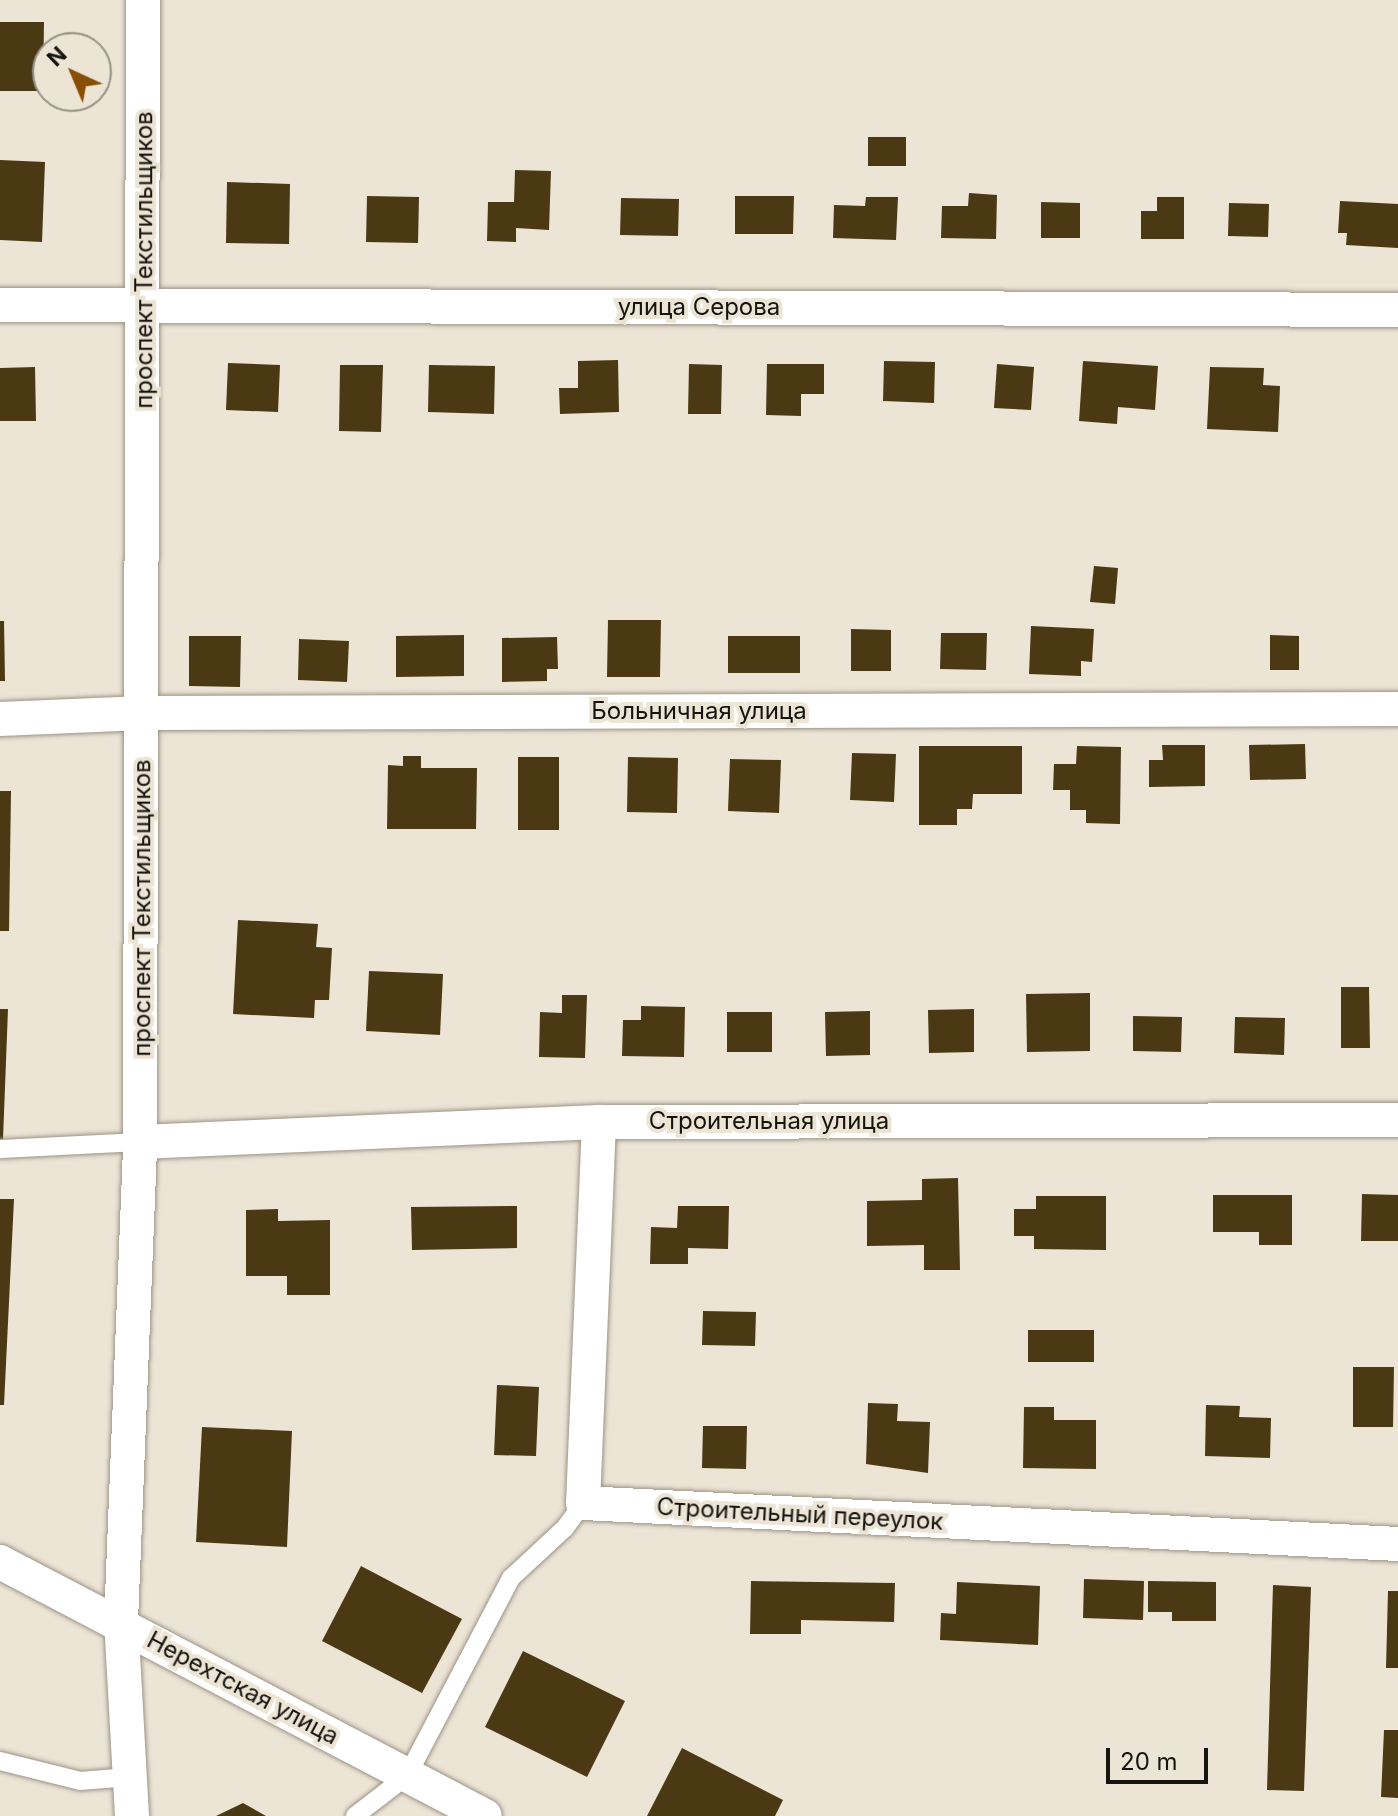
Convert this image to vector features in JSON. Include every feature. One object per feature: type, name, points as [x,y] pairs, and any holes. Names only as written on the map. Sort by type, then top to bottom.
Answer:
[{"type":"street","name":"проспект Текстильщиков","points":[[132,1816],[121,1622],[140,1142],[144,713],[143,0]]},
{"type":"street","name":"улица Серова","points":[[0,305],[1398,310]]},
{"type":"street","name":"Больничная улица","points":[[0,719],[144,713],[1398,709]]},
{"type":"street","name":"Строительная улица","points":[[140,1142],[599,1122],[1398,1120]]},
{"type":"street","points":[[583,1503],[599,1122]]},
{"type":"street","name":"Строительный переулок","points":[[583,1503],[1398,1544]]},
{"type":"street","name":"Нерехтская улица","points":[[0,1562],[121,1622],[485,1816]]},
{"type":"lane","points":[[0,1149],[140,1142]]},
{"type":"lane","points":[[355,1816],[407,1776],[511,1578],[565,1528],[583,1503]]},
{"type":"lane","points":[[0,1761],[80,1781],[130,1777]]},
{"type":"building","points":[[0,22],[44,22],[44,32],[32,32],[32,91],[0,91]]},
{"type":"building","points":[[868,137],[906,137],[906,166],[868,166]]},
{"type":"building","points":[[0,160],[45,162],[42,242],[0,240]]},
{"type":"building","points":[[515,170],[551,171],[549,230],[516,228],[516,242],[487,241],[488,202],[514,202]]},
{"type":"building","points":[[227,182],[290,184],[289,244],[226,243]]},
{"type":"building","points":[[969,193],[997,195],[996,239],[941,238],[942,206],[968,206]]},
{"type":"building","points":[[367,196],[419,197],[418,243],[366,242]]},
{"type":"building","points":[[735,196],[794,196],[793,234],[735,234]]},
{"type":"building","points":[[866,197],[898,197],[896,240],[833,238],[834,205],[865,206]]},
{"type":"building","points":[[1157,197],[1184,197],[1184,239],[1141,239],[1141,211],[1157,211]]},
{"type":"building","points":[[621,198],[679,199],[678,236],[620,235]]},
{"type":"building","points":[[1340,201],[1398,204],[1398,248],[1346,245],[1347,233],[1338,233]]},
{"type":"building","points":[[1041,202],[1080,203],[1080,238],[1041,238]]},
{"type":"building","points":[[1229,203],[1269,204],[1268,237],[1228,236]]},
{"type":"building","points":[[618,360],[619,412],[560,414],[559,388],[578,388],[578,361]]},
{"type":"building","points":[[884,361],[935,362],[934,403],[883,401]]},
{"type":"building","points":[[1083,361],[1158,366],[1155,410],[1118,407],[1117,424],[1079,421]]},
{"type":"building","points":[[228,363],[280,365],[278,412],[226,410]]},
{"type":"building","points":[[689,364],[722,365],[721,414],[688,414]]},
{"type":"building","points":[[767,364],[824,364],[824,394],[801,394],[801,416],[766,415]]},
{"type":"building","points":[[997,364],[1034,367],[1031,410],[994,408]]},
{"type":"building","points":[[340,365],[383,365],[381,432],[339,431]]},
{"type":"building","points":[[429,365],[495,366],[494,414],[428,412]]},
{"type":"building","points":[[35,367],[36,421],[0,421],[0,368]]},
{"type":"building","points":[[1210,367],[1264,368],[1263,385],[1280,386],[1278,432],[1207,429]]},
{"type":"building","points":[[1094,566],[1118,568],[1115,604],[1090,602]]},
{"type":"building","points":[[608,620],[661,620],[660,677],[607,677]]},
{"type":"building","points":[[0,621],[4,621],[5,681],[0,681]]},
{"type":"building","points":[[1031,626],[1094,629],[1092,662],[1081,661],[1081,676],[1029,674]]},
{"type":"building","points":[[851,629],[891,630],[891,671],[851,671]]},
{"type":"building","points":[[941,633],[987,633],[986,670],[940,669]]},
{"type":"building","points":[[464,635],[464,676],[396,677],[396,636]]},
{"type":"building","points":[[1270,635],[1299,636],[1299,670],[1270,670]]},
{"type":"building","points":[[189,636],[241,636],[240,687],[189,686]]},
{"type":"building","points":[[728,636],[800,636],[800,673],[728,673]]},
{"type":"building","points":[[557,637],[558,669],[547,669],[547,681],[502,682],[502,638]]},
{"type":"building","points":[[299,639],[349,641],[347,682],[298,680]]},
{"type":"building","points":[[1305,744],[1306,779],[1250,780],[1249,745]]},
{"type":"building","points":[[1162,745],[1205,745],[1205,786],[1149,787],[1149,760],[1163,760]]},
{"type":"building","points":[[919,746],[1022,746],[1022,794],[973,794],[972,809],[957,809],[957,825],[919,825]]},
{"type":"building","points":[[1077,746],[1121,747],[1120,824],[1086,823],[1086,810],[1070,810],[1070,790],[1053,790],[1054,764],[1076,764]]},
{"type":"building","points":[[852,753],[896,754],[894,802],[850,800]]},
{"type":"building","points":[[403,756],[421,756],[421,768],[477,768],[476,829],[387,829],[388,765],[403,766]]},
{"type":"building","points":[[518,757],[559,757],[559,830],[518,830]]},
{"type":"building","points":[[628,757],[678,758],[677,813],[627,812]]},
{"type":"building","points":[[730,759],[781,760],[779,813],[728,811]]},
{"type":"building","points":[[0,791],[11,791],[9,931],[0,931]]},
{"type":"building","points":[[238,920],[318,924],[316,947],[332,948],[329,1000],[315,1000],[314,1018],[233,1014]]},
{"type":"building","points":[[369,971],[443,974],[440,1035],[366,1031]]},
{"type":"building","points":[[1341,987],[1369,987],[1370,1048],[1341,1048]]},
{"type":"building","points":[[1090,993],[1090,1051],[1027,1052],[1026,994]]},
{"type":"building","points":[[562,995],[587,995],[585,1058],[539,1057],[540,1012],[562,1013]]},
{"type":"building","points":[[641,1006],[685,1007],[684,1057],[622,1056],[623,1020],[641,1020]]},
{"type":"building","points":[[0,1009],[8,1009],[3,1139],[0,1139]]},
{"type":"building","points":[[974,1009],[974,1052],[929,1053],[928,1010]]},
{"type":"building","points":[[870,1011],[870,1055],[826,1056],[825,1012]]},
{"type":"building","points":[[727,1012],[772,1012],[772,1052],[727,1052]]},
{"type":"building","points":[[1133,1016],[1182,1017],[1181,1052],[1133,1051]]},
{"type":"building","points":[[1235,1017],[1285,1018],[1284,1055],[1234,1053]]},
{"type":"building","points":[[958,1178],[960,1270],[924,1270],[924,1245],[867,1246],[867,1201],[922,1200],[922,1179]]},
{"type":"building","points":[[1362,1194],[1398,1195],[1398,1241],[1361,1241]]},
{"type":"building","points":[[1213,1195],[1292,1195],[1292,1245],[1259,1245],[1259,1232],[1213,1232]]},
{"type":"building","points":[[1036,1196],[1106,1196],[1106,1250],[1034,1249],[1034,1236],[1014,1236],[1014,1209],[1036,1209]]},
{"type":"building","points":[[0,1199],[14,1199],[4,1405],[0,1405]]},
{"type":"building","points":[[517,1206],[517,1248],[412,1250],[411,1207]]},
{"type":"building","points":[[678,1206],[729,1206],[728,1249],[688,1248],[688,1264],[650,1264],[651,1227],[677,1228]]},
{"type":"building","points":[[278,1209],[278,1221],[330,1220],[330,1295],[287,1295],[287,1276],[246,1276],[246,1210]]},
{"type":"building","points":[[703,1311],[756,1312],[755,1346],[702,1345]]},
{"type":"building","points":[[1028,1330],[1094,1330],[1094,1362],[1028,1362]]},
{"type":"building","points":[[1353,1367],[1394,1367],[1393,1427],[1353,1427]]},
{"type":"building","points":[[497,1385],[539,1387],[536,1456],[494,1455]]},
{"type":"building","points":[[868,1403],[898,1404],[897,1421],[930,1422],[928,1473],[866,1464]]},
{"type":"building","points":[[1206,1405],[1240,1406],[1239,1417],[1271,1418],[1270,1458],[1205,1456]]},
{"type":"building","points":[[1024,1407],[1054,1407],[1054,1420],[1096,1420],[1096,1469],[1023,1468]]},
{"type":"building","points":[[703,1426],[747,1426],[746,1469],[702,1468]]},
{"type":"building","points":[[202,1427],[292,1431],[287,1547],[196,1542]]},
{"type":"building","points":[[361,1566],[462,1619],[422,1693],[322,1641]]},
{"type":"building","points":[[1084,1579],[1144,1581],[1143,1620],[1083,1618]]},
{"type":"building","points":[[751,1581],[895,1583],[894,1622],[801,1620],[801,1634],[750,1634]]},
{"type":"building","points":[[1148,1581],[1216,1582],[1216,1621],[1172,1621],[1172,1612],[1148,1612]]},
{"type":"building","points":[[957,1582],[1040,1586],[1038,1645],[940,1640],[941,1613],[956,1614]]},
{"type":"building","points":[[1273,1585],[1311,1587],[1304,1791],[1267,1790]]},
{"type":"building","points":[[1388,1591],[1398,1591],[1398,1668],[1386,1668]]},
{"type":"building","points":[[523,1651],[625,1701],[587,1777],[485,1727]]},
{"type":"building","points":[[1384,1730],[1398,1730],[1398,1798],[1381,1797]]},
{"type":"building","points":[[682,1748],[783,1800],[775,1816],[647,1816]]},
{"type":"building","points":[[243,1803],[266,1816],[216,1816]]}]
